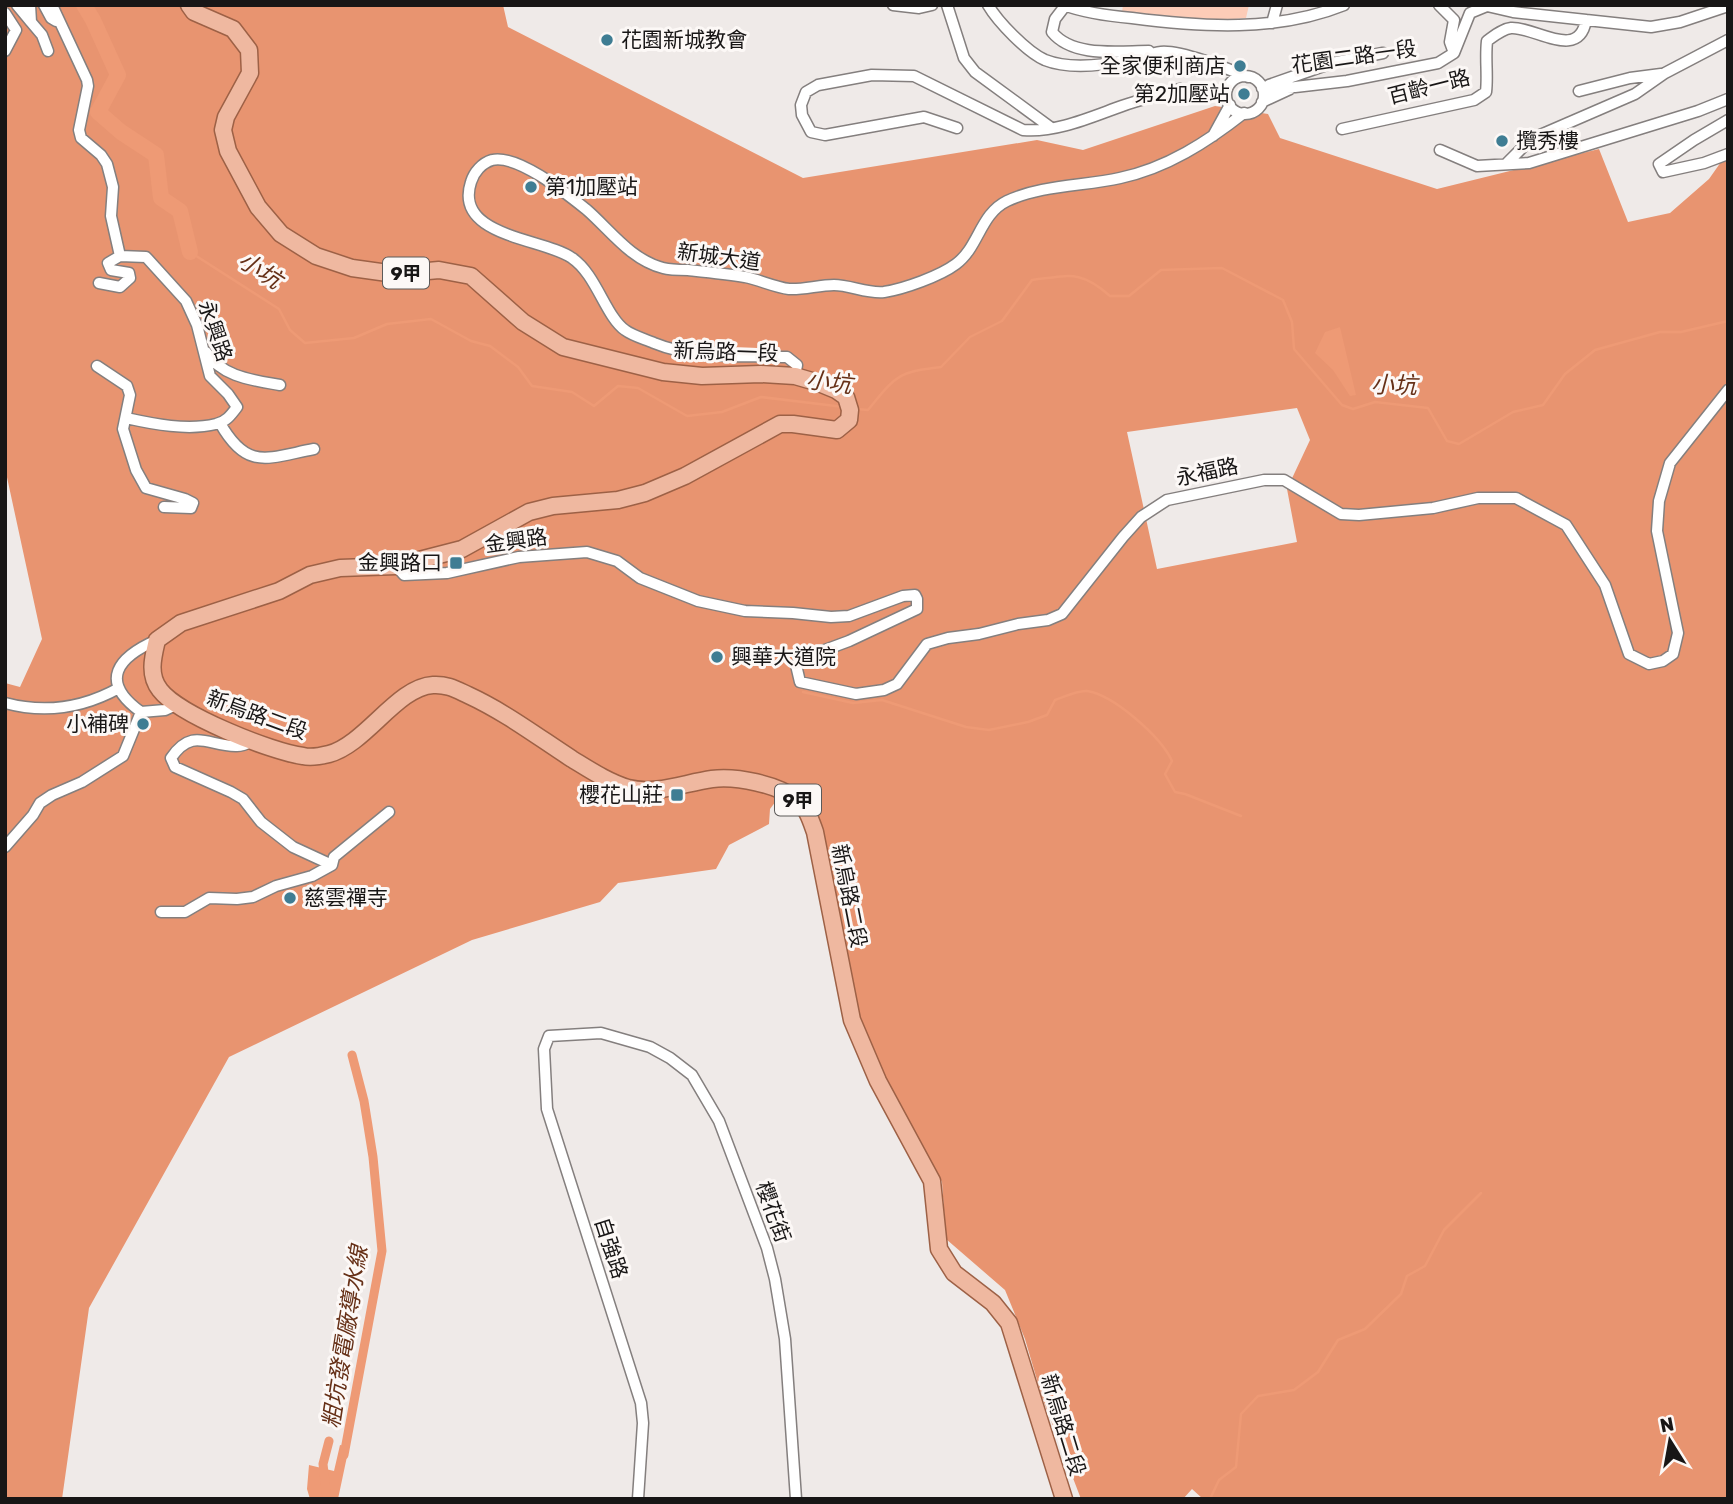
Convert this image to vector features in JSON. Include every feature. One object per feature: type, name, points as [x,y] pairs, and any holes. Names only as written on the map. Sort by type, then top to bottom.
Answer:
[{"type":"main road","name":"新烏路一段","points":[[157,640],[181,623],[279,591],[310,575],[340,568],[396,566],[462,549],[529,512],[553,506],[618,500],[645,493],[685,476],[780,424],[836,430],[849,420],[850,410],[846,397],[836,390],[795,376],[702,376],[663,372],[563,347],[523,322],[471,276],[439,270],[395,274],[352,268],[316,256],[281,234],[257,207],[228,151],[223,130],[226,117],[250,73],[249,50],[233,29],[194,12],[189,5]]},
{"type":"main road","name":"新烏路二段","points":[[157,640],[152,660],[153,675],[160,690],[176,705],[196,717],[254,741],[302,756],[330,754],[346,748],[411,693],[430,685],[448,686],[484,702],[598,775],[624,786],[641,791],[713,779],[739,779],[768,785],[797,799],[808,813],[815,832],[852,1020],[877,1081],[932,1181],[939,1249],[954,1273],[993,1303],[1009,1323],[1064,1499]]},
{"type":"street","points":[[17,5],[42,35],[48,51]]},
{"type":"street","points":[[30,5],[32,22]]},
{"type":"street","points":[[44,5],[51,18],[60,23]]},
{"type":"street","points":[[52,5],[89,86],[79,130],[81,138],[101,155],[107,164],[113,187],[111,216],[120,256],[108,263],[111,270],[128,273],[130,278],[120,287],[99,283]]},
{"type":"street","points":[[893,5],[919,8],[932,5]]},
{"type":"street","points":[[947,5],[964,58],[975,72],[1050,127]]},
{"type":"street","points":[[988,5],[1007,29],[1044,60],[1070,65],[1095,64],[1129,60],[1163,51]]},
{"type":"street","points":[[1272,23],[1277,5]]},
{"type":"street","points":[[1248,78],[1218,64],[1163,51],[1091,51],[1065,44],[1052,32],[1055,19],[1065,6],[1099,14],[1215,26],[1272,23],[1344,5]]},
{"type":"street","points":[[1439,5],[1454,20],[1450,42],[1454,53]]},
{"type":"street","points":[[1454,53],[1470,13],[1487,6],[1513,12],[1651,27],[1680,22],[1728,6]]},
{"type":"street","points":[[5,13],[16,30],[5,51]]},
{"type":"street","name":"百齡一路","points":[[1342,129],[1474,100],[1486,92],[1488,77],[1485,58],[1488,41],[1500,32],[1511,28],[1565,41],[1579,36],[1586,20]]},
{"type":"street","points":[[1507,163],[1531,139],[1635,94],[1665,73],[1728,40]]},
{"type":"street","points":[[1262,88],[1332,63],[1383,53]]},
{"type":"street","name":"花園二路一段","points":[[1262,88],[1295,87],[1419,68],[1438,64],[1454,53]]},
{"type":"street","points":[[1218,64],[1230,85]]},
{"type":"street","points":[[1579,91],[1630,78],[1665,73]]},
{"type":"street","points":[[957,128],[923,117],[825,135],[811,132],[802,115],[801,105],[806,92],[818,85],[873,75],[914,76],[1023,130],[1037,131],[1093,117],[1180,89]]},
{"type":"street","points":[[1262,102],[1262,88],[1253,78],[1238,78],[1230,85],[1226,95],[1233,110],[1244,113],[1255,111],[1262,102],[1295,87]]},
{"type":"street","points":[[1440,150],[1477,166],[1529,163],[1698,111],[1728,99]]},
{"type":"street","points":[[1211,139],[1230,105]]},
{"type":"street","name":"新城大道","points":[[795,376],[797,365],[787,357],[692,353],[658,345],[623,329],[594,281],[573,258],[499,232],[480,219],[471,205],[469,188],[474,171],[491,160],[510,161],[537,174],[587,210],[622,243],[663,269],[747,278],[789,289],[835,285],[882,293],[913,284],[953,266],[969,253],[991,212],[1007,201],[1038,192],[1155,169],[1211,139],[1244,113]]},
{"type":"street","points":[[1728,120],[1659,164],[1663,172],[1704,163],[1728,154]]},
{"type":"street","name":"永興路","points":[[120,256],[146,257],[186,301],[197,325],[210,376],[237,407],[230,417],[220,423]]},
{"type":"street","points":[[202,346],[214,364],[246,379],[280,385]]},
{"type":"street","points":[[97,366],[127,386],[130,395],[123,429],[146,488],[192,503],[191,508],[164,507]]},
{"type":"street","name":"永福路","points":[[640,578],[710,605],[746,611],[793,612],[831,617],[849,616],[903,596],[915,595],[918,599],[917,609],[849,641],[806,657],[796,665],[800,682],[856,694],[884,690],[897,684],[927,644],[1048,620],[1062,614],[1141,517],[1167,500],[1264,480],[1284,480],[1341,514],[1433,508],[1478,498],[1516,498],[1566,524],[1605,585],[1629,654],[1649,664],[1663,661],[1673,654],[1678,634],[1657,531],[1659,501],[1666,476],[1670,463],[1728,390]]},
{"type":"street","points":[[126,418],[183,425],[220,423],[232,444],[248,455],[267,459],[314,449]]},
{"type":"street","name":"金興路","points":[[396,566],[404,575],[447,573],[519,557],[587,552],[617,561],[640,578]]},
{"type":"street","points":[[157,640],[140,647],[120,665],[116,676],[119,688],[129,704],[141,712],[165,710],[176,705]]},
{"type":"street","points":[[5,703],[21,707],[58,709],[96,700],[119,688]]},
{"type":"street","points":[[5,847],[40,803],[82,782],[122,756],[141,712]]},
{"type":"street","points":[[254,741],[237,746],[194,740],[179,746],[171,758],[175,767],[243,799],[261,822],[293,847],[332,865]]},
{"type":"street","points":[[161,912],[185,912],[209,898],[237,900],[253,897],[276,886],[312,876],[332,865],[334,857],[389,812]]},
{"type":"street","name":"櫻花街","points":[[575,1034],[601,1033],[625,1038],[650,1046],[670,1058],[692,1075],[719,1121],[767,1248],[775,1279],[785,1339],[796,1499]]},
{"type":"street","name":"自強路","points":[[575,1034],[549,1036],[544,1049],[547,1109],[641,1403],[643,1423],[638,1499]]},
{"type":"shaded area","points":[[5,5],[503,5],[508,27],[803,178],[1037,140],[1083,150],[1215,106],[1268,114],[1280,138],[1437,189],[1599,149],[1628,222],[1670,213],[1709,179],[1728,152],[1728,1499],[1203,1499],[1192,1489],[1183,1499],[1081,1499],[1005,1290],[946,1239],[942,1182],[879,1067],[861,1022],[828,885],[817,810],[802,794],[785,789],[770,809],[769,824],[729,845],[716,869],[618,883],[600,902],[472,940],[229,1057],[89,1308],[62,1499],[5,1499],[5,683],[20,687],[42,639],[5,468]],"holes":[[[1297,408],[1310,440],[1287,489],[1297,542],[1157,569],[1127,432]]]},
{"type":"shaded area","points":[[1123,5],[1249,5],[1246,18],[1200,22],[1122,12]]},
{"type":"shaded area","points":[[1340,327],[1356,395],[1350,396],[1333,370],[1315,353],[1325,332]]},
{"type":"shaded area","points":[[340,1445],[349,1447],[338,1499],[310,1499],[307,1489],[309,1465],[334,1471]]},
{"type":"waterway","name":"小坑","points":[[84,5],[118,75],[98,112],[121,132],[156,155],[161,198],[180,211],[190,252]]},
{"type":"waterway","name":"小坑","points":[[190,252],[279,309],[290,330],[305,343],[354,338],[387,324],[431,319],[471,341],[490,346],[518,367],[532,386],[572,392],[594,406],[618,386],[638,388],[687,416],[722,412],[761,397],[844,407]]},
{"type":"waterway","name":"小坑","points":[[857,409],[868,410],[898,378],[915,371],[941,367],[970,337],[1002,321],[1032,280],[1056,277],[1082,278],[1100,287],[1110,296],[1129,296],[1161,270],[1222,268],[1283,300],[1292,322],[1294,349],[1342,405],[1353,409],[1375,402],[1428,408],[1447,441],[1459,444],[1513,412],[1543,405],[1565,374],[1595,350],[1660,332],[1681,332],[1728,321]]},
{"type":"waterway","points":[[803,692],[853,703],[882,700],[966,727],[989,730],[1047,715],[1055,700],[1075,693],[1087,691],[1098,694],[1123,709],[1158,740],[1172,761],[1165,774],[1175,792],[1241,816]]},
{"type":"waterway","name":"粗坑發電廠導水線","points":[[344,1455],[382,1251],[373,1157],[364,1101],[352,1055]]},
{"type":"waterway","points":[[1210,1499],[1219,1480],[1236,1467],[1241,1414],[1258,1396],[1294,1390],[1318,1372],[1338,1340],[1365,1329],[1401,1294],[1407,1276],[1425,1266],[1444,1230],[1481,1193]]},
{"type":"waterway","points":[[327,1499],[323,1464],[329,1441]]},
{"type":"place","name":"花園新城教會","points":[[607,40]]},
{"type":"place","name":"全家便利商店","points":[[1240,66]]},
{"type":"place","name":"第2加壓站","points":[[1244,94]]},
{"type":"place","name":"攬秀樓","points":[[1502,141]]},
{"type":"place","name":"第1加壓站","points":[[531,187]]},
{"type":"place","name":"金興路口","points":[[456,563]]},
{"type":"place","name":"興華大道院","points":[[717,657]]},
{"type":"place","name":"小補碑","points":[[143,724]]},
{"type":"place","name":"櫻花山莊","points":[[677,795]]},
{"type":"place","name":"慈雲禪寺","points":[[290,898]]}]
